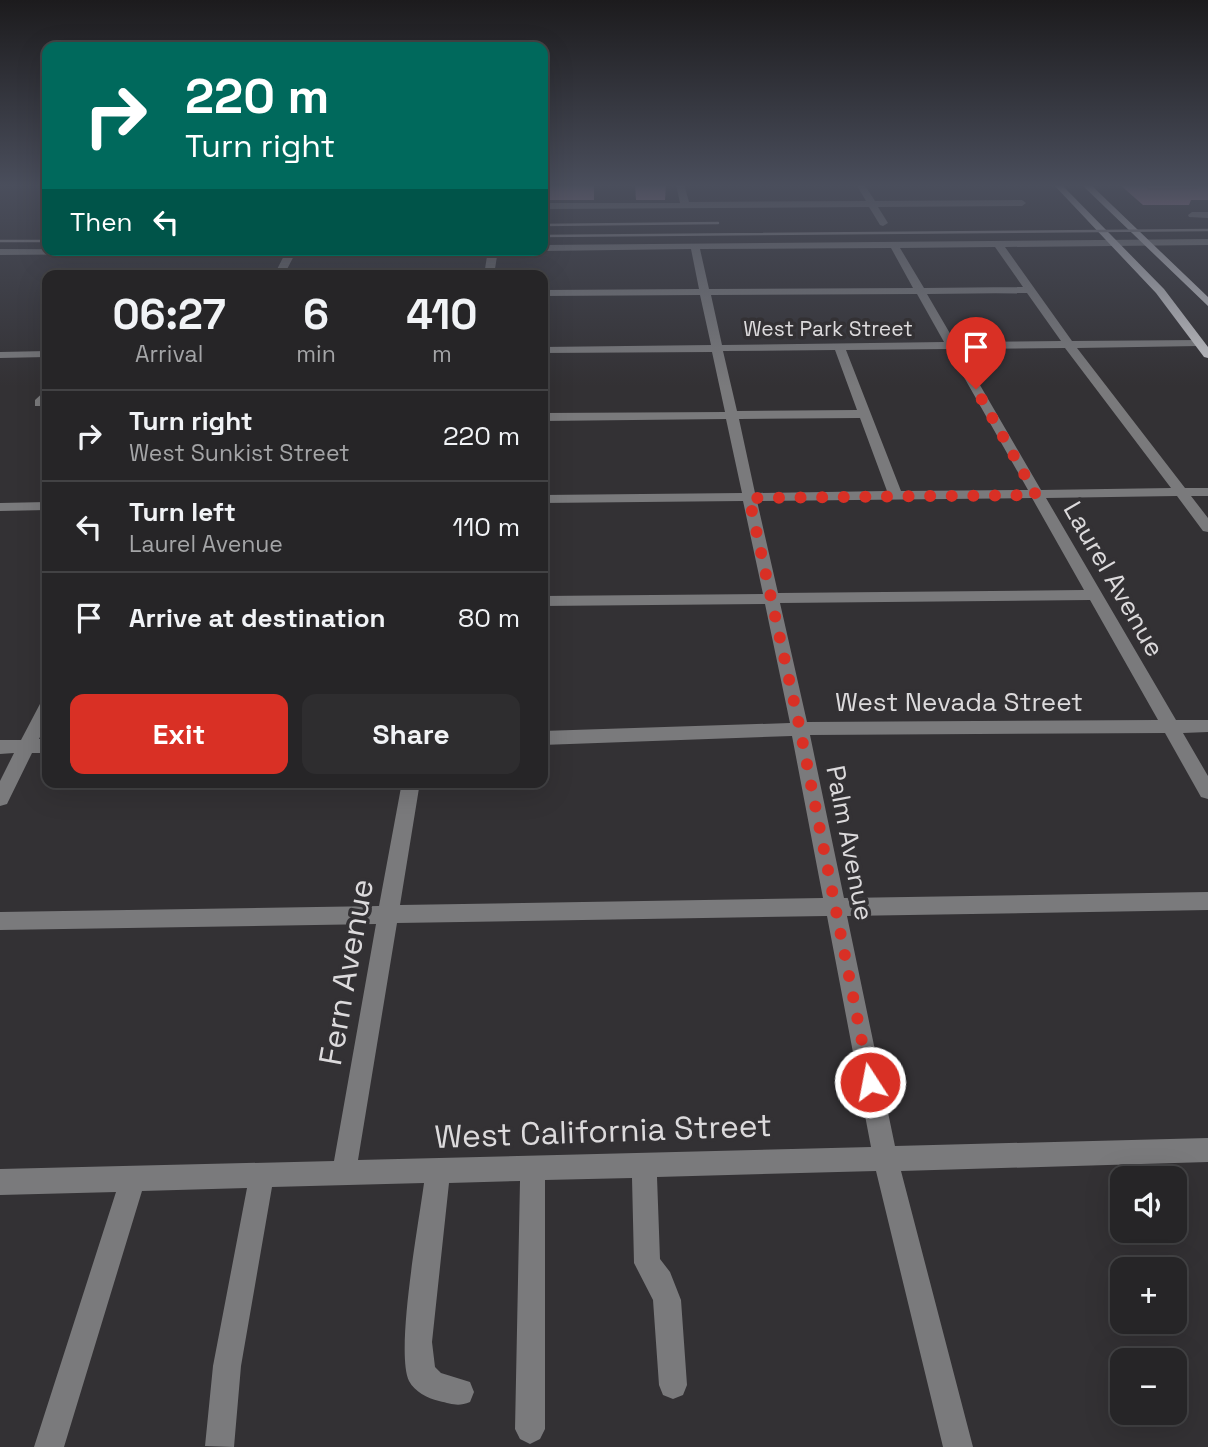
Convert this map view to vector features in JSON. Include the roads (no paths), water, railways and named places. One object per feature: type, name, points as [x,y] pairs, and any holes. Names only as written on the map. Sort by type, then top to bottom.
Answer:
[{"type":"main road","points":[[1122,252],[1160,291],[1208,355]]},
{"type":"main road","points":[[1155,252],[1208,303]]},
{"type":"street","points":[[0,252],[42,252]]},
{"type":"street","name":"Palm Avenue","points":[[696,252],[800,729],[885,1157],[958,1447]]},
{"type":"street","name":"Laurel Avenue","points":[[898,252],[1208,792]]},
{"type":"street","points":[[1003,252],[1069,345],[1208,528]]},
{"type":"street","points":[[548,293],[1030,290]]},
{"type":"street","name":"West Park Street","points":[[548,350],[1199,343]]},
{"type":"street","points":[[839,347],[896,497]]},
{"type":"street","points":[[0,355],[42,354]]},
{"type":"street","points":[[548,417],[864,414]]},
{"type":"street","points":[[548,499],[1208,492]]},
{"type":"street","points":[[0,507],[42,506]]},
{"type":"street","points":[[548,601],[1095,595]]},
{"type":"street","points":[[0,799],[42,716]]},
{"type":"street","name":"West Nevada Street","points":[[548,738],[800,729],[1208,726]]},
{"type":"street","points":[[0,747],[42,746]]},
{"type":"street","name":"Fern Avenue","points":[[344,1172],[410,788]]},
{"type":"street","points":[[0,921],[1208,901]]},
{"type":"street","name":"West California Street","points":[[0,1182],[1208,1150]]},
{"type":"street","points":[[644,1164],[647,1262],[660,1282],[667,1300],[673,1385]]},
{"type":"street","points":[[530,1429],[533,1167]]},
{"type":"street","points":[[438,1169],[418,1342],[421,1374],[433,1385],[460,1392]]},
{"type":"street","points":[[220,1446],[227,1366],[262,1174]]},
{"type":"street","points":[[49,1447],[133,1178]]}]
